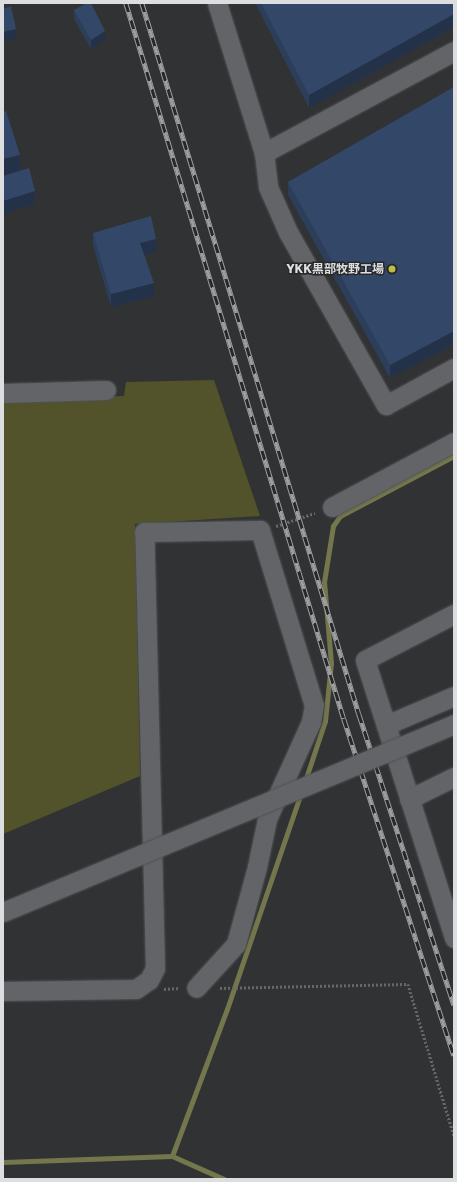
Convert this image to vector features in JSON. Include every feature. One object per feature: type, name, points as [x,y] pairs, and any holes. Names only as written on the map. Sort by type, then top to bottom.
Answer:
[{"type":"street","points":[[217,3],[264,154],[268,187],[288,232],[386,405],[454,368]]},
{"type":"street","points":[[264,154],[454,51]]},
{"type":"street","points":[[3,393],[106,390]]},
{"type":"street","points":[[332,507],[454,442]]},
{"type":"street","points":[[3,991],[136,989],[149,980],[155,968],[144,532],[260,530],[314,705],[311,722],[267,818],[257,867],[236,944],[196,988]]},
{"type":"street","points":[[454,614],[365,660],[454,938]]},
{"type":"street","points":[[386,725],[454,696]]},
{"type":"street","points":[[3,912],[454,724]]},
{"type":"street","points":[[409,800],[454,777]]},
{"type":"path","points":[[260,530],[332,507]]},
{"type":"path","points":[[149,980],[161,989],[408,984],[454,1135]]},
{"type":"green space","points":[[214,380],[260,516],[135,524],[140,776],[3,834],[3,401],[124,396],[126,382]]},
{"type":"building","points":[[87,3],[91,3],[105,31],[91,40],[74,10]]},
{"type":"building","points":[[261,3],[454,3],[454,14],[309,95]]},
{"type":"building","points":[[11,6],[16,29],[3,32],[3,9]]},
{"type":"building","name":"YKK黒部牧野工場","points":[[454,87],[454,331],[390,365],[288,182]]},
{"type":"building","points":[[6,111],[20,155],[3,159],[3,112]]},
{"type":"building","points":[[29,168],[35,191],[3,201],[3,176]]},
{"type":"building","points":[[151,216],[156,239],[140,243],[154,283],[111,294],[93,233]]},
{"type":"waterway","points":[[305,781],[325,721],[331,663],[324,582],[333,526],[340,516],[454,456]]},
{"type":"waterway","points":[[172,1156],[227,1009],[301,793]]},
{"type":"waterway","points":[[3,1162],[172,1156],[224,1179]]},
{"type":"railway","points":[[126,3],[344,719],[454,1055]]},
{"type":"railway","points":[[142,3],[359,714],[454,1005]]},
{"type":"place","name":"YKK黒部牧野工場","points":[[392,269]]}]
